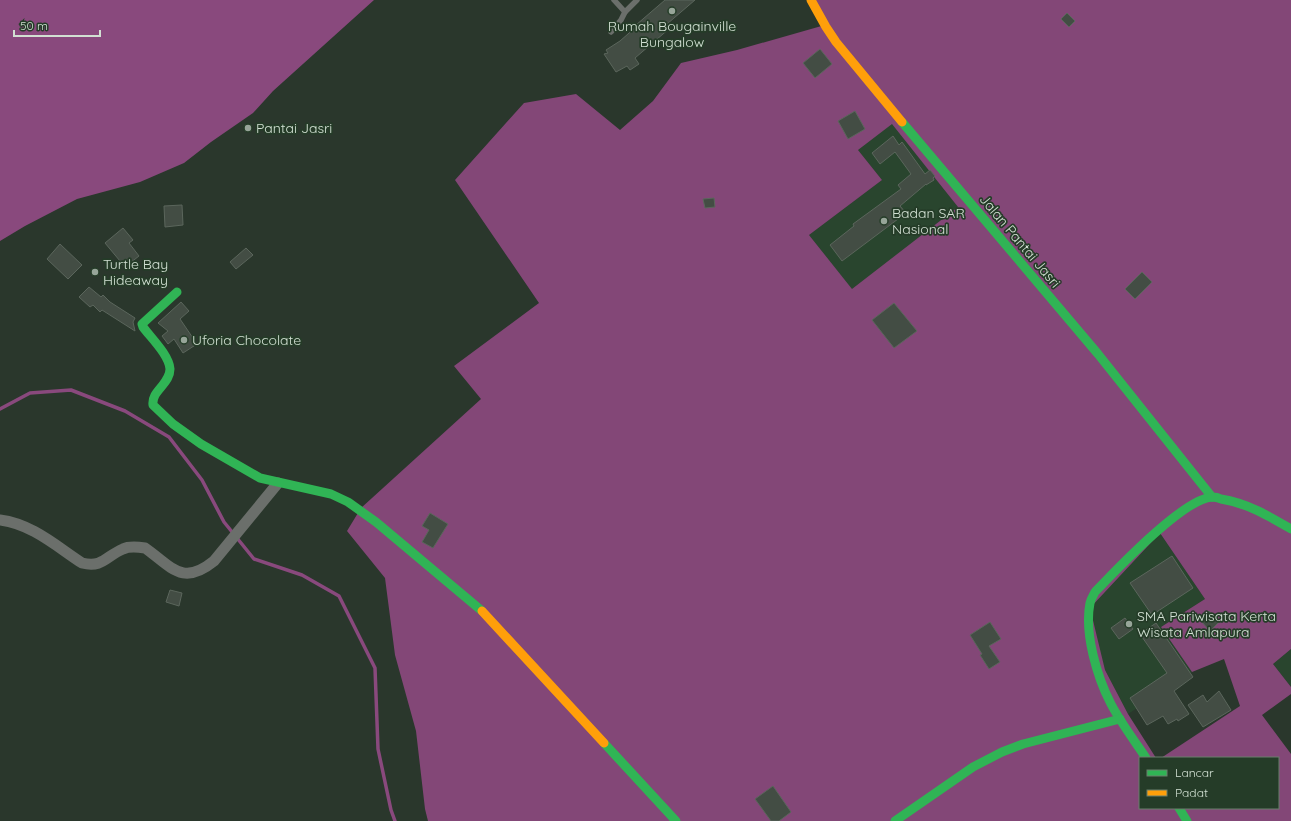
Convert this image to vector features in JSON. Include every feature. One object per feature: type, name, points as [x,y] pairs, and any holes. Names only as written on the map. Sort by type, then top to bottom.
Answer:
[{"type":"street","name":"Jalan Pantai Jasri","points":[[811,0],[836,42],[913,136],[1098,354],[1212,497]]},
{"type":"street","points":[[177,292],[142,324],[164,356],[170,370],[166,382],[153,397],[153,405],[173,424],[201,444],[255,475],[278,483],[331,494],[348,502],[376,522],[480,609],[676,821]]},
{"type":"street","points":[[0,520],[19,524],[34,531],[82,563],[90,565],[101,562],[123,549],[139,547],[145,548],[175,570],[183,573],[190,573],[207,567],[214,561],[278,483]]},
{"type":"street","points":[[1145,757],[1111,703],[1096,663],[1091,643],[1089,624],[1090,604],[1095,592],[1155,533],[1199,501],[1212,497],[1234,501],[1266,514],[1291,529]]},
{"type":"street","points":[[895,821],[974,766],[1002,752],[1023,744],[1120,719]]},
{"type":"street","points":[[1179,809],[1187,821]]},
{"type":"lane","points":[[614,0],[625,12]]},
{"type":"lane","points":[[611,32],[625,12],[637,0]]},
{"type":"shaded area","points":[[0,0],[374,0],[273,91],[253,113],[184,163],[140,182],[77,199],[0,241]]},
{"type":"shaded area","points":[[810,0],[1291,0],[1291,649],[1273,664],[1291,687],[1291,694],[1262,715],[1291,754],[1291,821],[428,821],[425,809],[416,731],[395,655],[385,578],[347,531],[361,508],[481,399],[454,366],[539,303],[455,180],[524,103],[576,94],[620,130],[653,101],[681,63],[737,50],[825,25]],"holes":[[[892,124],[958,207],[852,289],[809,235],[882,180],[858,150]],[[1160,533],[1205,599],[1161,627],[1192,672],[1224,659],[1240,706],[1163,757],[1279,757],[1279,809],[1139,809],[1139,757],[1155,757],[1128,714],[1105,670],[1090,608]]]},
{"type":"shaded area","name":"Badan SAR Nasional","points":[[892,123],[958,207],[852,290],[809,235],[882,180],[858,150]]},
{"type":"shaded area","name":"SMA Pariwisata Kerta Wisata Amlapura","points":[[1160,533],[1205,599],[1161,627],[1192,672],[1128,714],[1105,670],[1090,620],[1093,596]]},
{"type":"shaded area","points":[[1291,649],[1291,687],[1273,664]]},
{"type":"building","points":[[665,0],[695,0],[667,24],[670,28],[635,58],[639,64],[630,70],[627,66],[616,72],[604,54],[608,53],[606,50],[620,41]]},
{"type":"building","points":[[1067,13],[1075,21],[1069,27],[1061,19]]},
{"type":"building","points":[[820,49],[832,64],[815,78],[803,63]]},
{"type":"building","points":[[855,111],[865,129],[848,139],[838,121]]},
{"type":"building","points":[[893,136],[899,145],[902,142],[925,174],[930,170],[935,176],[933,178],[934,180],[926,184],[900,206],[906,213],[842,261],[830,245],[854,226],[853,224],[901,189],[898,185],[911,174],[895,152],[880,164],[872,153]]},
{"type":"building","points":[[714,198],[715,207],[705,208],[703,199]]},
{"type":"building","points":[[182,205],[183,225],[165,227],[164,206]]},
{"type":"building","points":[[123,228],[133,240],[129,243],[139,256],[125,267],[105,243]]},
{"type":"building","points":[[60,244],[82,265],[68,279],[47,259]]},
{"type":"building","points":[[246,248],[253,255],[236,269],[230,262]]},
{"type":"building","points":[[1142,272],[1152,282],[1135,299],[1125,289]]},
{"type":"building","points":[[89,287],[101,297],[103,295],[110,302],[135,318],[133,322],[135,331],[102,310],[100,312],[93,305],[90,307],[79,297]]},
{"type":"building","points":[[181,302],[189,311],[180,319],[197,344],[183,353],[174,339],[168,344],[162,336],[168,331],[158,323]]},
{"type":"building","points":[[894,303],[917,331],[894,348],[872,320]]},
{"type":"building","points":[[430,513],[448,524],[433,548],[422,542],[429,530],[422,526]]},
{"type":"building","points":[[1172,556],[1193,588],[1152,615],[1130,583]]},
{"type":"building","points":[[170,590],[182,593],[179,606],[166,602]]},
{"type":"building","points":[[1209,611],[1219,622],[1210,631],[1200,620]]},
{"type":"building","points":[[1125,618],[1133,629],[1119,639],[1111,628]]},
{"type":"building","points":[[990,622],[1001,639],[989,646],[1000,662],[989,669],[980,655],[982,654],[970,635]]},
{"type":"building","points":[[1156,623],[1193,677],[1174,691],[1189,714],[1178,721],[1177,719],[1168,724],[1163,716],[1147,725],[1130,698],[1167,673],[1140,634]]},
{"type":"building","points":[[1219,691],[1231,710],[1203,727],[1188,705],[1203,695],[1207,702]]},
{"type":"building","points":[[773,786],[791,812],[779,821],[771,821],[755,799]]},
{"type":"waterway","points":[[0,409],[30,393],[71,390],[125,411],[169,437],[202,480],[224,522],[254,559],[302,575],[339,596],[375,668],[378,749],[391,810],[395,821]]},
{"type":"traffic: fast","points":[[902,122],[1098,354],[1212,497]]},
{"type":"traffic: fast","points":[[177,292],[142,324],[163,352],[170,369],[168,378],[154,397],[153,405],[173,424],[201,444],[260,478],[331,494],[348,502],[376,522],[482,611]]},
{"type":"traffic: fast","points":[[1145,757],[1123,725],[1111,704],[1101,681],[1093,655],[1090,641],[1089,615],[1091,599],[1095,592],[1150,537],[1168,522],[1184,510],[1200,501],[1212,497],[1249,507],[1291,529]]},
{"type":"traffic: fast","points":[[895,821],[973,767],[1002,752],[1023,744],[1120,719]]},
{"type":"traffic: fast","points":[[604,743],[676,821]]},
{"type":"traffic: fast","points":[[1180,809],[1187,821]]},
{"type":"traffic: slow","points":[[811,0],[836,42],[902,122]]},
{"type":"traffic: slow","points":[[482,611],[604,743]]},
{"type":"place","name":"Rumah Bougainville Bungalow","points":[[672,11]]},
{"type":"place","name":"Pantai Jasri","points":[[248,128]]},
{"type":"place","name":"Badan SAR Nasional","points":[[884,221]]},
{"type":"place","name":"Turtle Bay Hideaway","points":[[95,272]]},
{"type":"place","name":"Uforia Chocolate","points":[[184,340]]},
{"type":"place","name":"SMA Pariwisata Kerta Wisata Amlapura","points":[[1129,624]]}]
